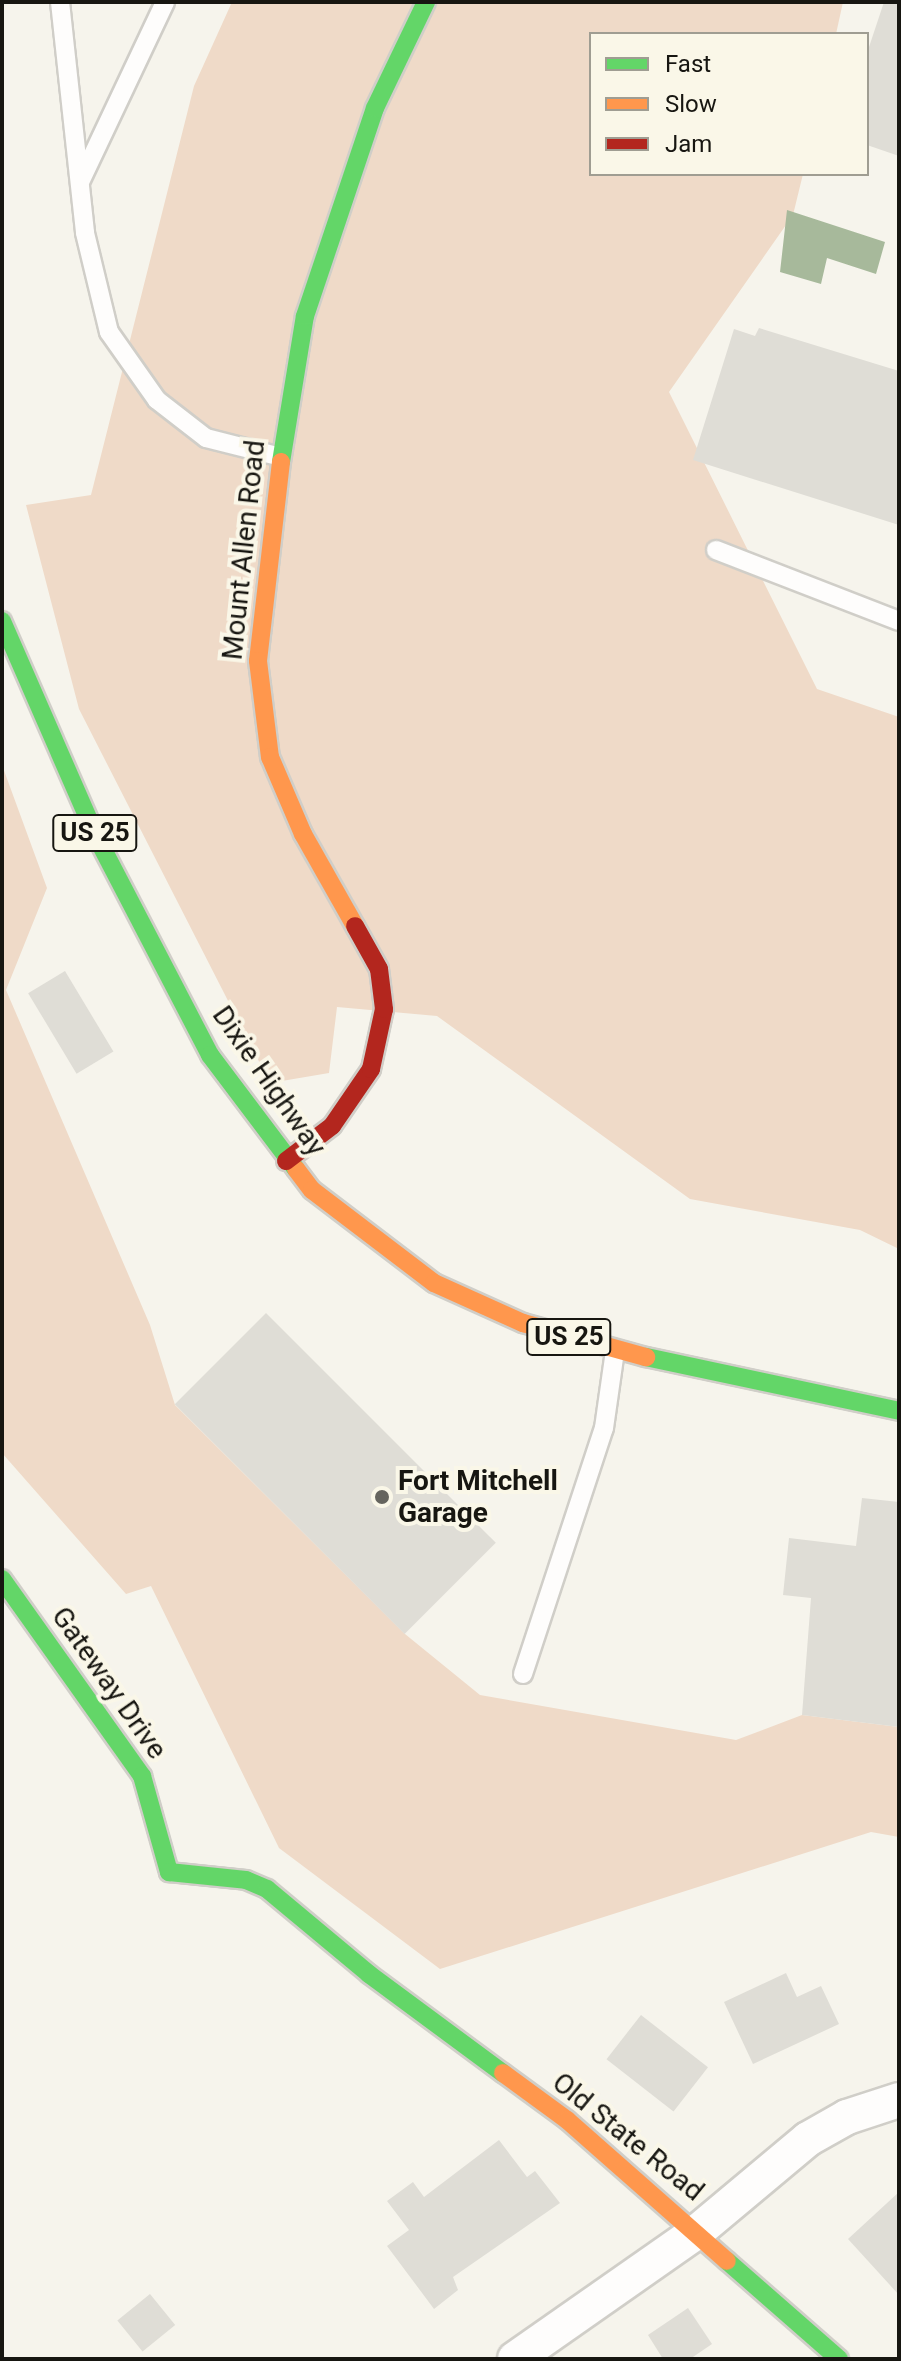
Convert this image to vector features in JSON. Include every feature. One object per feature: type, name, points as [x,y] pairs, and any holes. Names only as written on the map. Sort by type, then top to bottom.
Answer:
[{"type":"street","name":"Mount Allen Road","points":[[286,1161],[332,1126],[371,1069],[384,1009],[379,969],[303,834],[270,757],[258,661],[281,457],[305,316],[375,108],[426,2]]},
{"type":"street","name":"Dixie Highway","points":[[2,621],[95,834],[210,1055],[286,1161],[312,1190],[434,1283],[523,1323],[615,1351],[899,1411]]},
{"type":"street","name":"Gateway Drive","points":[[2,1579],[142,1776],[169,1872]]},
{"type":"street","name":"Old State Road","points":[[169,1872],[246,1880],[267,1889],[369,1974],[567,2120],[698,2231],[839,2359]]},
{"type":"street","points":[[515,2359],[698,2231],[808,2139],[847,2117],[899,2100]]},
{"type":"lane","points":[[60,2],[85,233],[109,332],[157,400],[206,438],[281,457]]},
{"type":"lane","points":[[80,182],[165,2]]},
{"type":"lane","points":[[716,550],[899,621]]},
{"type":"lane","points":[[523,1674],[604,1428],[615,1351]]},
{"type":"shaded area","points":[[232,2],[843,2],[836,32],[589,32],[589,176],[803,176],[793,215],[669,392],[817,689],[899,717],[899,1249],[860,1230],[690,1199],[437,1016],[337,1007],[329,1073],[270,1083],[79,709],[26,505],[91,495],[194,86]]},
{"type":"shaded area","points":[[787,210],[885,242],[876,274],[827,258],[821,284],[780,272]]},
{"type":"shaded area","points":[[2,765],[47,888],[6,990],[150,1325],[175,1405],[405,1634],[480,1695],[736,1740],[802,1715],[899,1727],[899,1837],[871,1832],[440,1969],[279,1848],[151,1586],[126,1594],[2,1453]]},
{"type":"building","points":[[884,2],[899,2],[899,156],[869,146],[869,47]]},
{"type":"building","points":[[759,328],[899,371],[899,525],[693,460],[734,329],[755,336]]},
{"type":"building","points":[[65,971],[113,1052],[77,1074],[28,993]]},
{"type":"building","points":[[266,1313],[496,1543],[405,1634],[175,1404]]},
{"type":"building","points":[[862,1498],[899,1502],[899,1727],[802,1715],[811,1598],[783,1595],[789,1538],[856,1546]]},
{"type":"building","points":[[786,1973],[797,1997],[821,1986],[839,2024],[753,2064],[724,2002]]},
{"type":"building","points":[[641,2015],[708,2067],[674,2111],[607,2059]]},
{"type":"building","points":[[499,2140],[527,2177],[535,2171],[560,2203],[453,2277],[458,2290],[434,2309],[387,2246],[409,2230],[387,2201],[413,2182],[424,2197]]},
{"type":"building","points":[[899,2192],[899,2295],[848,2239]]},
{"type":"building","points":[[150,2294],[175,2325],[143,2352],[117,2320]]},
{"type":"building","points":[[688,2308],[712,2344],[690,2359],[663,2359],[648,2335]]},
{"type":"traffic: fast","points":[[281,462],[305,316],[375,108],[426,2]]},
{"type":"traffic: fast","points":[[2,621],[95,834],[210,1055],[296,1169]]},
{"type":"traffic: fast","points":[[646,1357],[899,1411]]},
{"type":"traffic: fast","points":[[2,1579],[142,1776],[169,1872],[246,1880],[267,1889],[369,1974],[503,2073]]},
{"type":"traffic: fast","points":[[727,2261],[839,2359]]},
{"type":"traffic: slow","points":[[281,462],[258,661],[270,757],[303,834],[355,926]]},
{"type":"traffic: slow","points":[[296,1169],[312,1190],[434,1283],[523,1323],[646,1357]]},
{"type":"traffic: slow","points":[[503,2073],[567,2120],[727,2261]]},
{"type":"traffic: jam","points":[[286,1161],[332,1126],[371,1069],[384,1009],[379,969],[355,926]]},
{"type":"place","name":"Fort Mitchell Garage","points":[[382,1497]]}]
